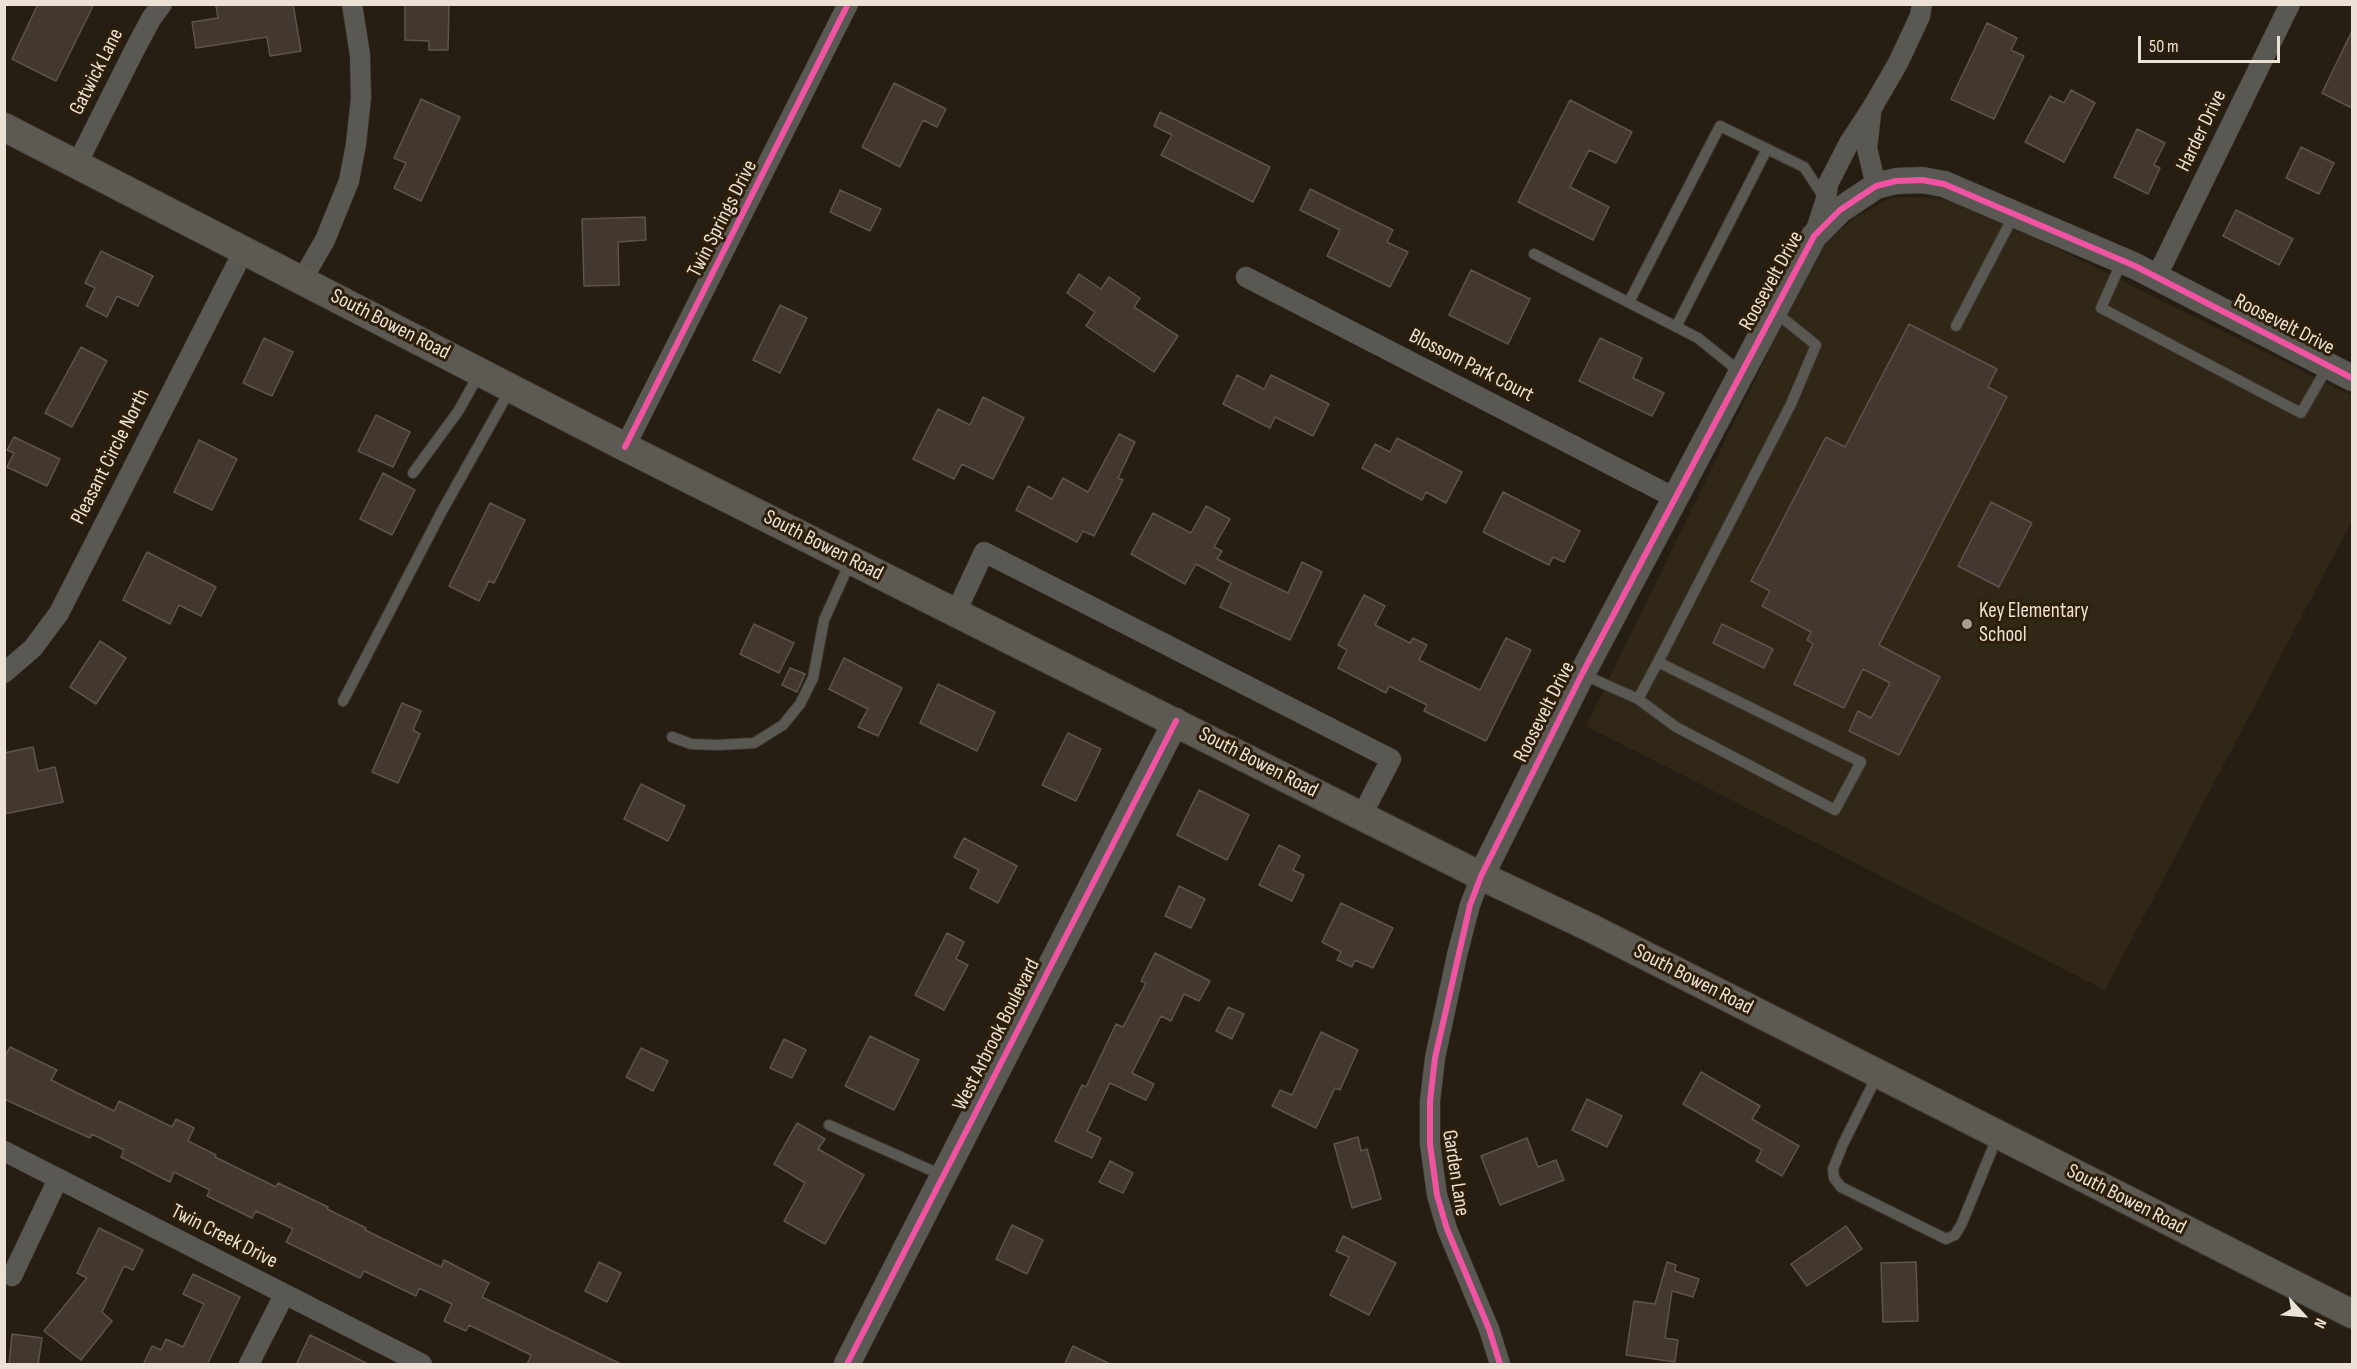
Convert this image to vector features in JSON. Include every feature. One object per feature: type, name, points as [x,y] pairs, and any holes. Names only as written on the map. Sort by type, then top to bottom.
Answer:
[{"type":"main road","name":"South Bowen Road","points":[[4,127],[625,447],[1176,721],[1481,876],[1591,928],[2352,1314]]},
{"type":"street","name":"Gatwick Lane","points":[[77,164],[141,39],[162,4]]},
{"type":"street","points":[[302,280],[325,240],[349,181],[356,144],[361,98],[360,55],[352,4]]},
{"type":"street","name":"Twin Springs Drive","points":[[625,447],[848,4]]},
{"type":"street","points":[[1814,236],[1826,199],[1828,184],[1848,143],[1872,108],[1902,54],[1920,16],[1922,4]]},
{"type":"street","name":"Harder Drive","points":[[2156,278],[2290,4]]},
{"type":"street","points":[[1872,108],[1867,148],[1876,186]]},
{"type":"street","name":"Roosevelt Drive","points":[[1481,876],[1582,674],[1814,236],[1840,210],[1876,186],[1896,181],[1922,180],[1944,184],[2122,261],[2352,378]]},
{"type":"street","name":"Pleasant Circle North","points":[[4,673],[33,648],[59,613],[244,250]]},
{"type":"street","name":"Blossom Park Court","points":[[1246,277],[1675,498]]},
{"type":"street","points":[[956,612],[984,552],[1391,759],[1362,815]]},
{"type":"street","name":"West Arbrook Boulevard","points":[[847,1365],[1176,721]]},
{"type":"street","name":"Garden Lane","points":[[1481,876],[1470,905],[1435,1058],[1430,1101],[1431,1144],[1437,1195],[1447,1229],[1489,1329],[1500,1365]]},
{"type":"street","name":"Twin Creek Drive","points":[[4,1151],[422,1365]]},
{"type":"street","points":[[12,1276],[58,1179]]},
{"type":"street","points":[[249,1365],[284,1295]]},
{"type":"lane","points":[[1629,303],[1720,126],[1804,167],[1826,199]]},
{"type":"lane","points":[[1676,327],[1767,149]]},
{"type":"lane","points":[[1956,326],[2014,214]]},
{"type":"lane","points":[[1534,254],[1698,338],[1741,372]]},
{"type":"lane","points":[[2122,261],[2101,308],[2301,412],[2328,366]]},
{"type":"lane","points":[[1638,699],[1791,404],[1816,345],[1774,310]]},
{"type":"lane","points":[[413,473],[459,410],[480,372]]},
{"type":"lane","points":[[343,701],[442,511],[511,388]]},
{"type":"lane","points":[[672,737],[691,744],[754,743],[783,725],[800,704],[813,678],[824,620],[851,560]]},
{"type":"lane","points":[[1582,674],[1638,699],[1676,727],[1835,810],[1861,762],[1658,662]]},
{"type":"lane","points":[[1878,1074],[1833,1169],[1834,1178],[1841,1187],[1946,1239],[1955,1235],[1962,1223],[1998,1135]]},
{"type":"lane","points":[[830,1125],[944,1176]]},
{"type":"shaded area","name":"Key Elementary School","points":[[1893,197],[1939,198],[1985,212],[2352,396],[2352,521],[2105,990],[1586,726],[1820,246],[1856,217]]},
{"type":"building","points":[[38,4],[94,4],[56,81],[12,59]]},
{"type":"building","points":[[293,4],[301,51],[270,56],[267,37],[196,48],[192,22],[218,18],[216,6]]},
{"type":"building","points":[[405,4],[449,4],[448,50],[429,50],[429,41],[405,40]]},
{"type":"building","points":[[1987,23],[2017,38],[2011,50],[2024,56],[1994,119],[1951,99]]},
{"type":"building","points":[[2352,31],[2352,108],[2322,93]]},
{"type":"building","points":[[894,83],[946,109],[937,127],[923,120],[900,167],[862,147]]},
{"type":"building","points":[[2071,90],[2095,103],[2064,162],[2025,142],[2050,96],[2064,103]]},
{"type":"building","points":[[421,99],[460,117],[421,201],[394,188],[406,163],[394,158]]},
{"type":"building","points":[[1570,100],[1632,132],[1616,163],[1589,150],[1570,187],[1609,207],[1593,240],[1518,202]]},
{"type":"building","points":[[1160,112],[1270,167],[1253,202],[1161,155],[1172,135],[1154,126]]},
{"type":"building","points":[[2137,129],[2165,143],[2154,165],[2160,168],[2148,194],[2114,177]]},
{"type":"building","points":[[2301,147],[2334,163],[2319,194],[2286,178]]},
{"type":"building","points":[[1310,189],[1393,230],[1387,242],[1408,252],[1390,287],[1327,256],[1340,230],[1300,210]]},
{"type":"building","points":[[840,190],[881,209],[870,231],[830,212]]},
{"type":"building","points":[[2236,210],[2293,239],[2279,265],[2223,236]]},
{"type":"building","points":[[645,217],[646,240],[618,242],[619,285],[584,286],[582,219]]},
{"type":"building","points":[[101,251],[153,276],[138,306],[117,296],[107,317],[86,306],[95,288],[85,283]]},
{"type":"building","points":[[1471,270],[1530,299],[1508,344],[1449,315]]},
{"type":"building","points":[[1079,274],[1101,289],[1109,277],[1140,298],[1134,307],[1178,336],[1154,372],[1086,326],[1095,312],[1067,293]]},
{"type":"building","points":[[780,305],[807,318],[780,373],[753,360]]},
{"type":"building","points":[[1909,324],[1997,369],[1988,387],[2007,397],[1879,645],[1940,677],[1899,755],[1849,731],[1858,711],[1871,718],[1890,683],[1863,669],[1844,708],[1794,684],[1813,644],[1807,640],[1811,632],[1762,606],[1770,591],[1751,581],[1826,437],[1845,447]]},
{"type":"building","points":[[264,338],[293,352],[272,396],[243,383]]},
{"type":"building","points":[[1600,338],[1642,358],[1633,378],[1664,393],[1652,416],[1579,381]]},
{"type":"building","points":[[81,347],[107,361],[72,427],[45,413]]},
{"type":"building","points":[[1237,375],[1264,389],[1271,375],[1329,404],[1313,436],[1275,417],[1270,428],[1223,404]]},
{"type":"building","points":[[983,397],[1024,418],[993,479],[962,464],[954,479],[913,459],[938,409],[970,425]]},
{"type":"building","points":[[376,415],[410,432],[393,467],[358,451]]},
{"type":"building","points":[[1119,434],[1135,442],[1118,478],[1123,480],[1094,536],[1083,531],[1077,542],[1016,510],[1028,486],[1052,499],[1063,478],[1088,492]]},
{"type":"building","points":[[14,437],[60,459],[47,486],[7,467],[14,453],[7,450]]},
{"type":"building","points":[[1397,438],[1462,472],[1446,503],[1426,492],[1422,500],[1362,468],[1375,444],[1390,452]]},
{"type":"building","points":[[199,440],[237,459],[212,510],[174,492]]},
{"type":"building","points":[[383,473],[415,490],[392,535],[360,519]]},
{"type":"building","points":[[1503,492],[1580,531],[1564,562],[1553,557],[1549,565],[1483,532]]},
{"type":"building","points":[[1991,502],[2032,523],[1999,587],[1958,566]]},
{"type":"building","points":[[490,503],[525,520],[494,583],[489,581],[479,601],[449,586]]},
{"type":"building","points":[[1206,506],[1230,519],[1214,547],[1222,551],[1217,559],[1288,593],[1302,562],[1322,572],[1290,640],[1220,607],[1231,583],[1196,564],[1185,584],[1131,554],[1153,513],[1191,533]]},
{"type":"building","points":[[147,552],[216,587],[201,616],[179,605],[170,624],[123,600]]},
{"type":"building","points":[[1364,595],[1385,606],[1375,625],[1410,643],[1413,638],[1427,645],[1419,660],[1480,690],[1506,638],[1531,650],[1486,741],[1424,711],[1427,705],[1389,686],[1386,693],[1338,668],[1347,650],[1338,645]]},
{"type":"building","points":[[754,624],[794,643],[779,673],[740,654]]},
{"type":"building","points":[[1722,624],[1773,649],[1764,668],[1713,643]]},
{"type":"building","points":[[100,641],[126,658],[96,704],[70,687]]},
{"type":"building","points":[[844,658],[902,688],[878,736],[858,727],[868,709],[829,689]]},
{"type":"building","points":[[790,668],[805,674],[797,692],[782,685]]},
{"type":"building","points":[[938,684],[995,712],[977,751],[920,723]]},
{"type":"building","points":[[402,703],[421,711],[413,730],[420,734],[398,783],[372,772]]},
{"type":"building","points":[[1068,733],[1101,749],[1076,801],[1042,785]]},
{"type":"building","points":[[33,747],[38,771],[55,767],[63,802],[4,814],[4,753]]},
{"type":"building","points":[[641,784],[685,806],[668,841],[624,819]]},
{"type":"building","points":[[1199,790],[1249,815],[1227,860],[1177,835]]},
{"type":"building","points":[[964,838],[1017,866],[998,903],[970,888],[979,870],[954,857]]},
{"type":"building","points":[[1279,845],[1300,856],[1293,870],[1304,875],[1292,901],[1259,885]]},
{"type":"building","points":[[1179,886],[1205,899],[1191,928],[1165,916]]},
{"type":"building","points":[[1341,903],[1393,928],[1373,968],[1355,960],[1352,967],[1337,960],[1341,952],[1322,942]]},
{"type":"building","points":[[947,933],[964,942],[956,959],[968,965],[944,1010],[915,995]]},
{"type":"building","points":[[1155,953],[1210,981],[1199,1001],[1184,994],[1171,1021],[1161,1016],[1132,1073],[1154,1084],[1146,1100],[1110,1083],[1087,1131],[1101,1138],[1092,1158],[1055,1141],[1082,1085],[1086,1087],[1116,1024],[1123,1027],[1146,983],[1141,981]]},
{"type":"building","points":[[1228,1007],[1244,1014],[1232,1039],[1216,1031]]},
{"type":"building","points":[[1321,1032],[1358,1050],[1340,1090],[1335,1088],[1316,1128],[1272,1106],[1280,1090],[1292,1095]]},
{"type":"building","points":[[870,1036],[919,1060],[894,1110],[845,1086]]},
{"type":"building","points":[[784,1039],[806,1050],[792,1078],[770,1068]]},
{"type":"building","points":[[10,1047],[57,1070],[51,1080],[114,1111],[119,1101],[172,1127],[176,1119],[194,1128],[188,1141],[216,1155],[215,1157],[276,1187],[278,1183],[328,1207],[327,1209],[366,1228],[365,1230],[441,1267],[444,1260],[489,1283],[482,1297],[623,1365],[527,1365],[531,1355],[469,1325],[466,1331],[444,1321],[452,1304],[419,1288],[416,1296],[364,1271],[360,1278],[286,1242],[293,1229],[256,1211],[252,1218],[207,1196],[210,1190],[174,1172],[170,1182],[121,1157],[124,1150],[92,1134],[90,1138],[4,1099],[4,1058]]},
{"type":"building","points":[[641,1048],[668,1061],[653,1091],[626,1077]]},
{"type":"building","points":[[1701,1072],[1760,1106],[1752,1119],[1799,1146],[1782,1176],[1756,1161],[1762,1150],[1683,1104]]},
{"type":"building","points":[[1587,1099],[1622,1116],[1607,1147],[1572,1130]]},
{"type":"building","points":[[797,1123],[825,1139],[818,1149],[864,1175],[825,1244],[784,1221],[805,1183],[774,1164]]},
{"type":"building","points":[[1358,1137],[1361,1151],[1367,1149],[1381,1199],[1352,1208],[1334,1144]]},
{"type":"building","points":[[1527,1138],[1538,1167],[1556,1160],[1564,1180],[1500,1205],[1481,1156]]},
{"type":"building","points":[[1110,1161],[1133,1173],[1123,1193],[1099,1182]]},
{"type":"building","points":[[1012,1225],[1043,1240],[1027,1274],[996,1259]]},
{"type":"building","points":[[1846,1226],[1862,1249],[1807,1286],[1791,1264]]},
{"type":"building","points":[[99,1228],[143,1250],[133,1270],[124,1266],[102,1312],[112,1321],[81,1360],[44,1331],[87,1278],[77,1273]]},
{"type":"building","points":[[1343,1236],[1396,1263],[1369,1315],[1330,1295],[1349,1257],[1336,1251]]},
{"type":"building","points":[[599,1262],[621,1273],[607,1302],[585,1291]]},
{"type":"building","points":[[1667,1262],[1676,1265],[1675,1271],[1699,1279],[1693,1297],[1672,1291],[1665,1338],[1678,1340],[1675,1362],[1626,1355],[1634,1301],[1655,1304]]},
{"type":"building","points":[[1916,1262],[1918,1321],[1883,1322],[1881,1263]]},
{"type":"building","points":[[193,1274],[240,1297],[207,1365],[143,1365],[152,1346],[161,1350],[166,1339],[183,1347],[204,1304],[183,1294]]},
{"type":"building","points":[[12,1334],[42,1338],[38,1365],[9,1365]]},
{"type":"building","points":[[310,1335],[370,1365],[296,1365]]},
{"type":"building","points":[[1073,1346],[1112,1365],[1064,1365]]},
{"type":"cycle path","points":[[625,447],[848,4]]},
{"type":"cycle path","points":[[1500,1364],[1489,1329],[1447,1229],[1437,1195],[1430,1144],[1430,1101],[1435,1058],[1470,905],[1481,876],[1582,674],[1814,236],[1840,210],[1876,186],[1896,181],[1922,180],[1944,184],[2135,266],[2352,378]]},
{"type":"cycle path","points":[[847,1364],[1176,721]]},
{"type":"place","name":"Key Elementary School","points":[[1967,624]]}]
